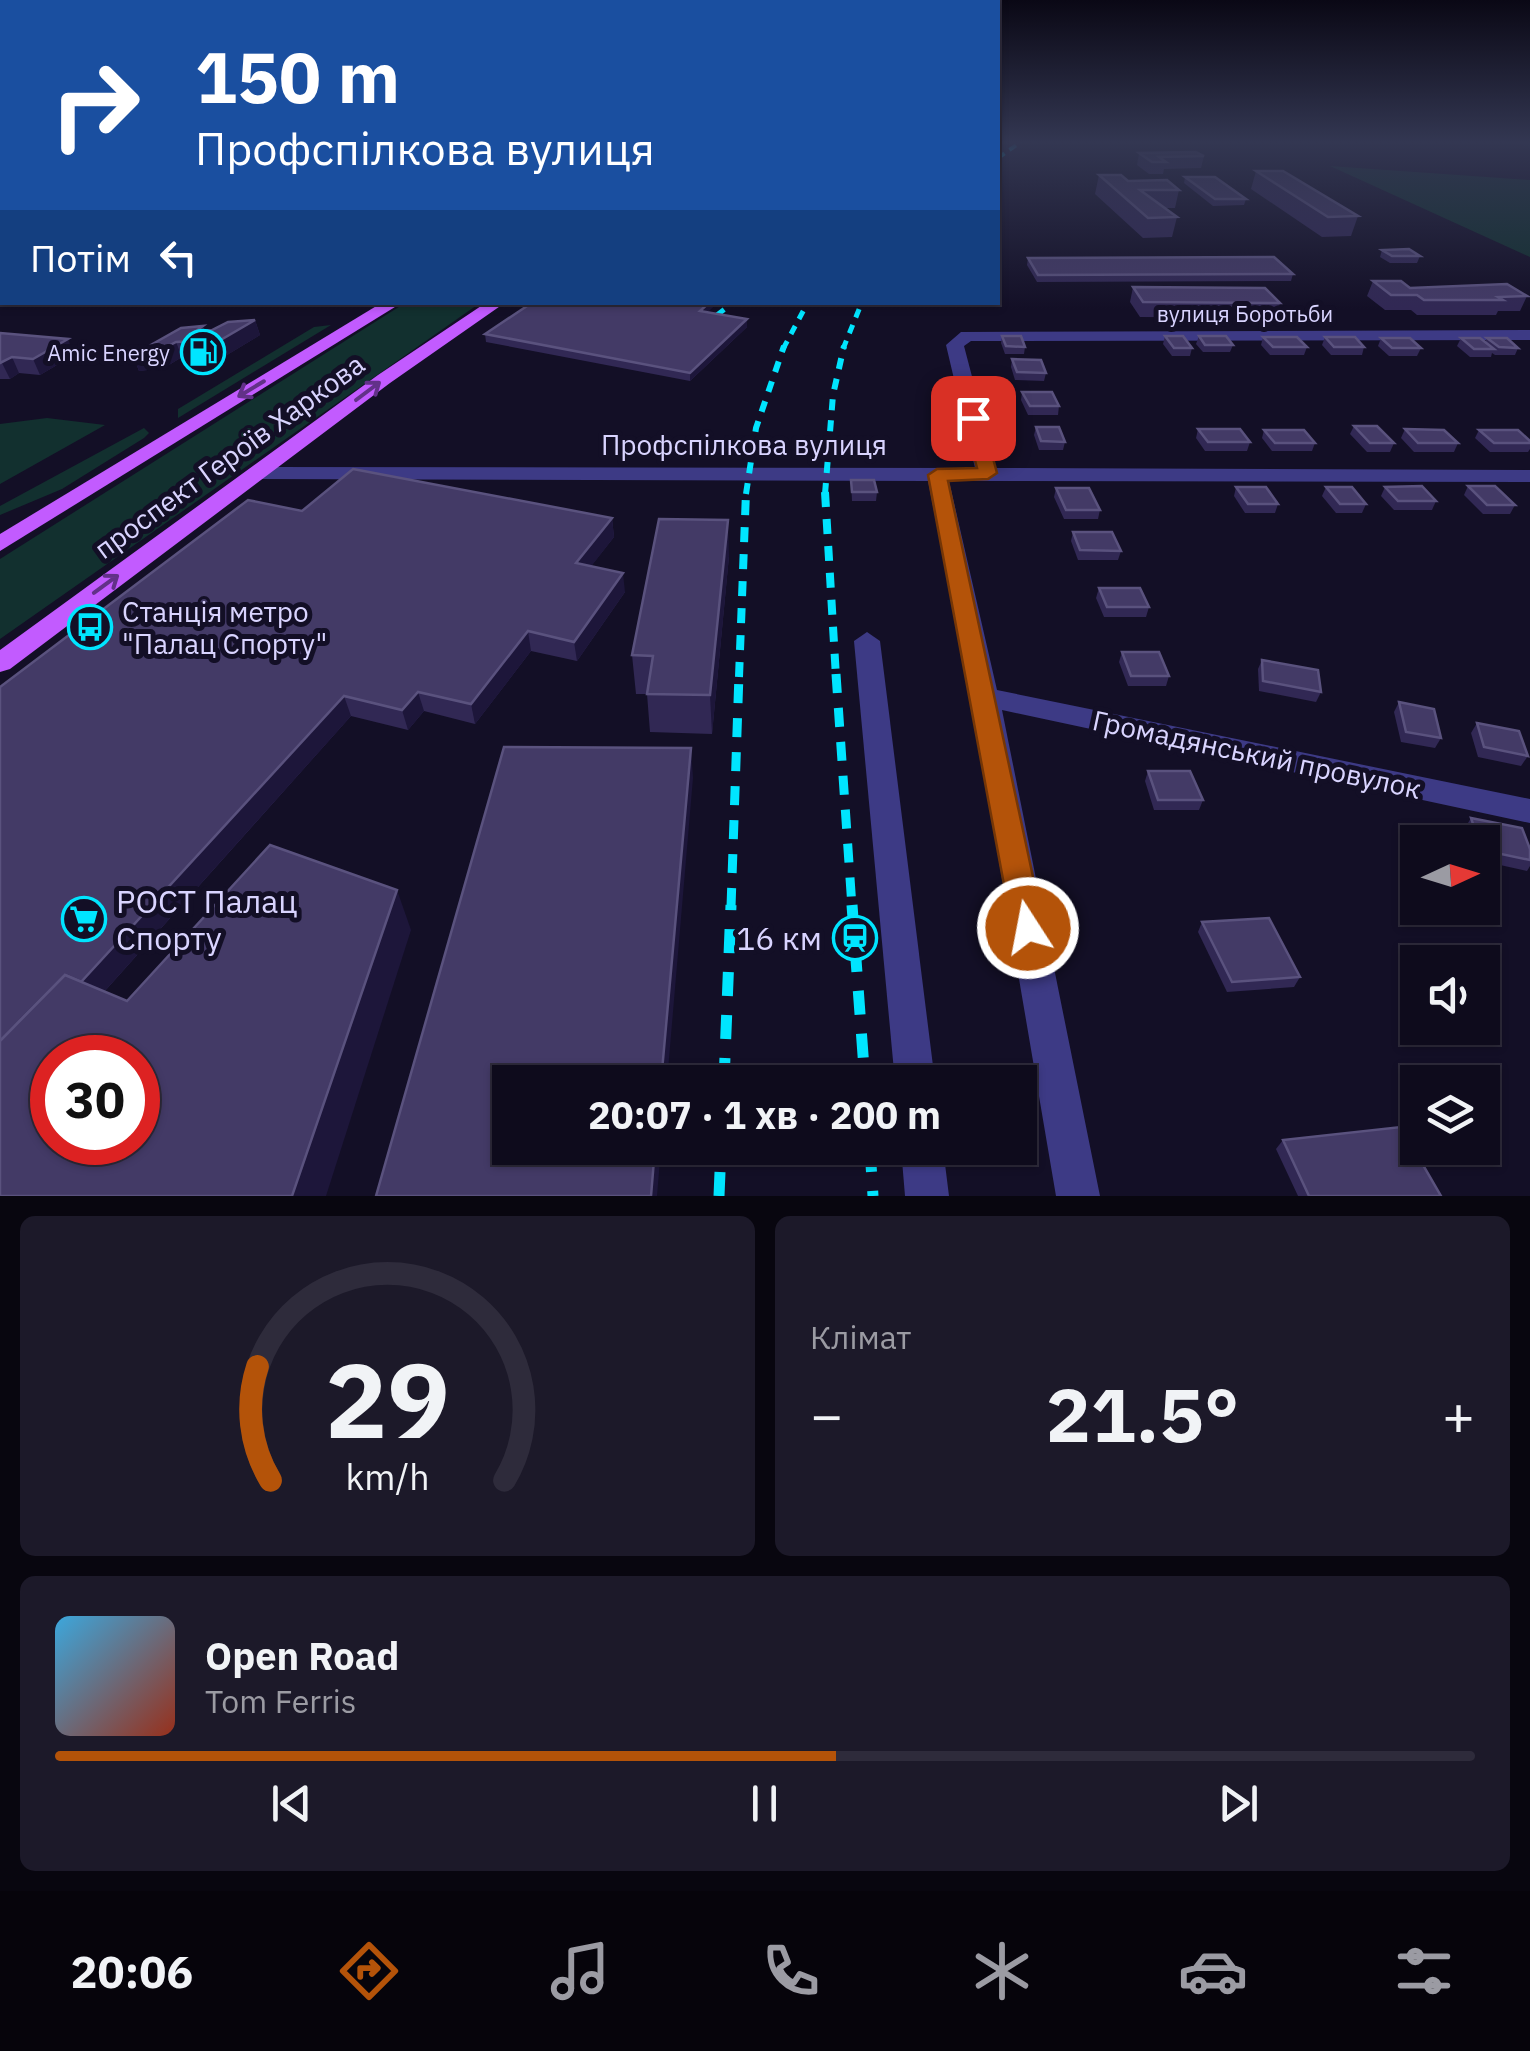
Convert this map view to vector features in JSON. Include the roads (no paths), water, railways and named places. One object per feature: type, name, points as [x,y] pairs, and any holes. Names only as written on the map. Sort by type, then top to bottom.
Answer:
[{"type":"main road","name":"проспект Героїв Харкова","points":[[0,544],[389,305]]},
{"type":"main road","name":"проспект Героїв Харкова","points":[[0,663],[426,349],[493,305]]},
{"type":"street","name":"вулиця Боротьби","points":[[988,473],[954,345],[960,338],[1530,335]]},
{"type":"street","name":"Профспілкова вулиця","points":[[258,473],[1530,476]]},
{"type":"street","points":[[937,475],[984,697],[1078,1196]]},
{"type":"street","points":[[867,641],[913,1065]]},
{"type":"street","name":"Громадянський провулок","points":[[984,697],[1530,811]]},
{"type":"street","points":[[924,1165],[927,1196]]},
{"type":"railway","points":[[717,315],[730,305]]},
{"type":"railway","points":[[783,349],[806,305]]},
{"type":"railway","points":[[844,347],[861,305]]},
{"type":"railway","points":[[746,494],[756,428],[784,346]]},
{"type":"railway","points":[[825,493],[833,395],[844,347]]},
{"type":"railway","points":[[739,677],[746,492]]},
{"type":"railway","points":[[825,493],[836,677]]},
{"type":"railway","points":[[731,907],[739,674]]},
{"type":"railway","points":[[836,674],[852,907]]},
{"type":"railway","points":[[725,1065],[731,905]]},
{"type":"railway","points":[[852,905],[864,1065]]},
{"type":"railway","points":[[719,1196],[720,1165]]},
{"type":"railway","points":[[871,1165],[873,1196]]},
{"type":"place","name":"Amic Energy","points":[[203,352]]},
{"type":"place","name":"Станція метро \"Палац Спорту\"","points":[[90,627]]},
{"type":"place","name":"РОСТ Палац Спорту","points":[[84,919]]},
{"type":"place","name":"16 км","points":[[855,938]]}]
